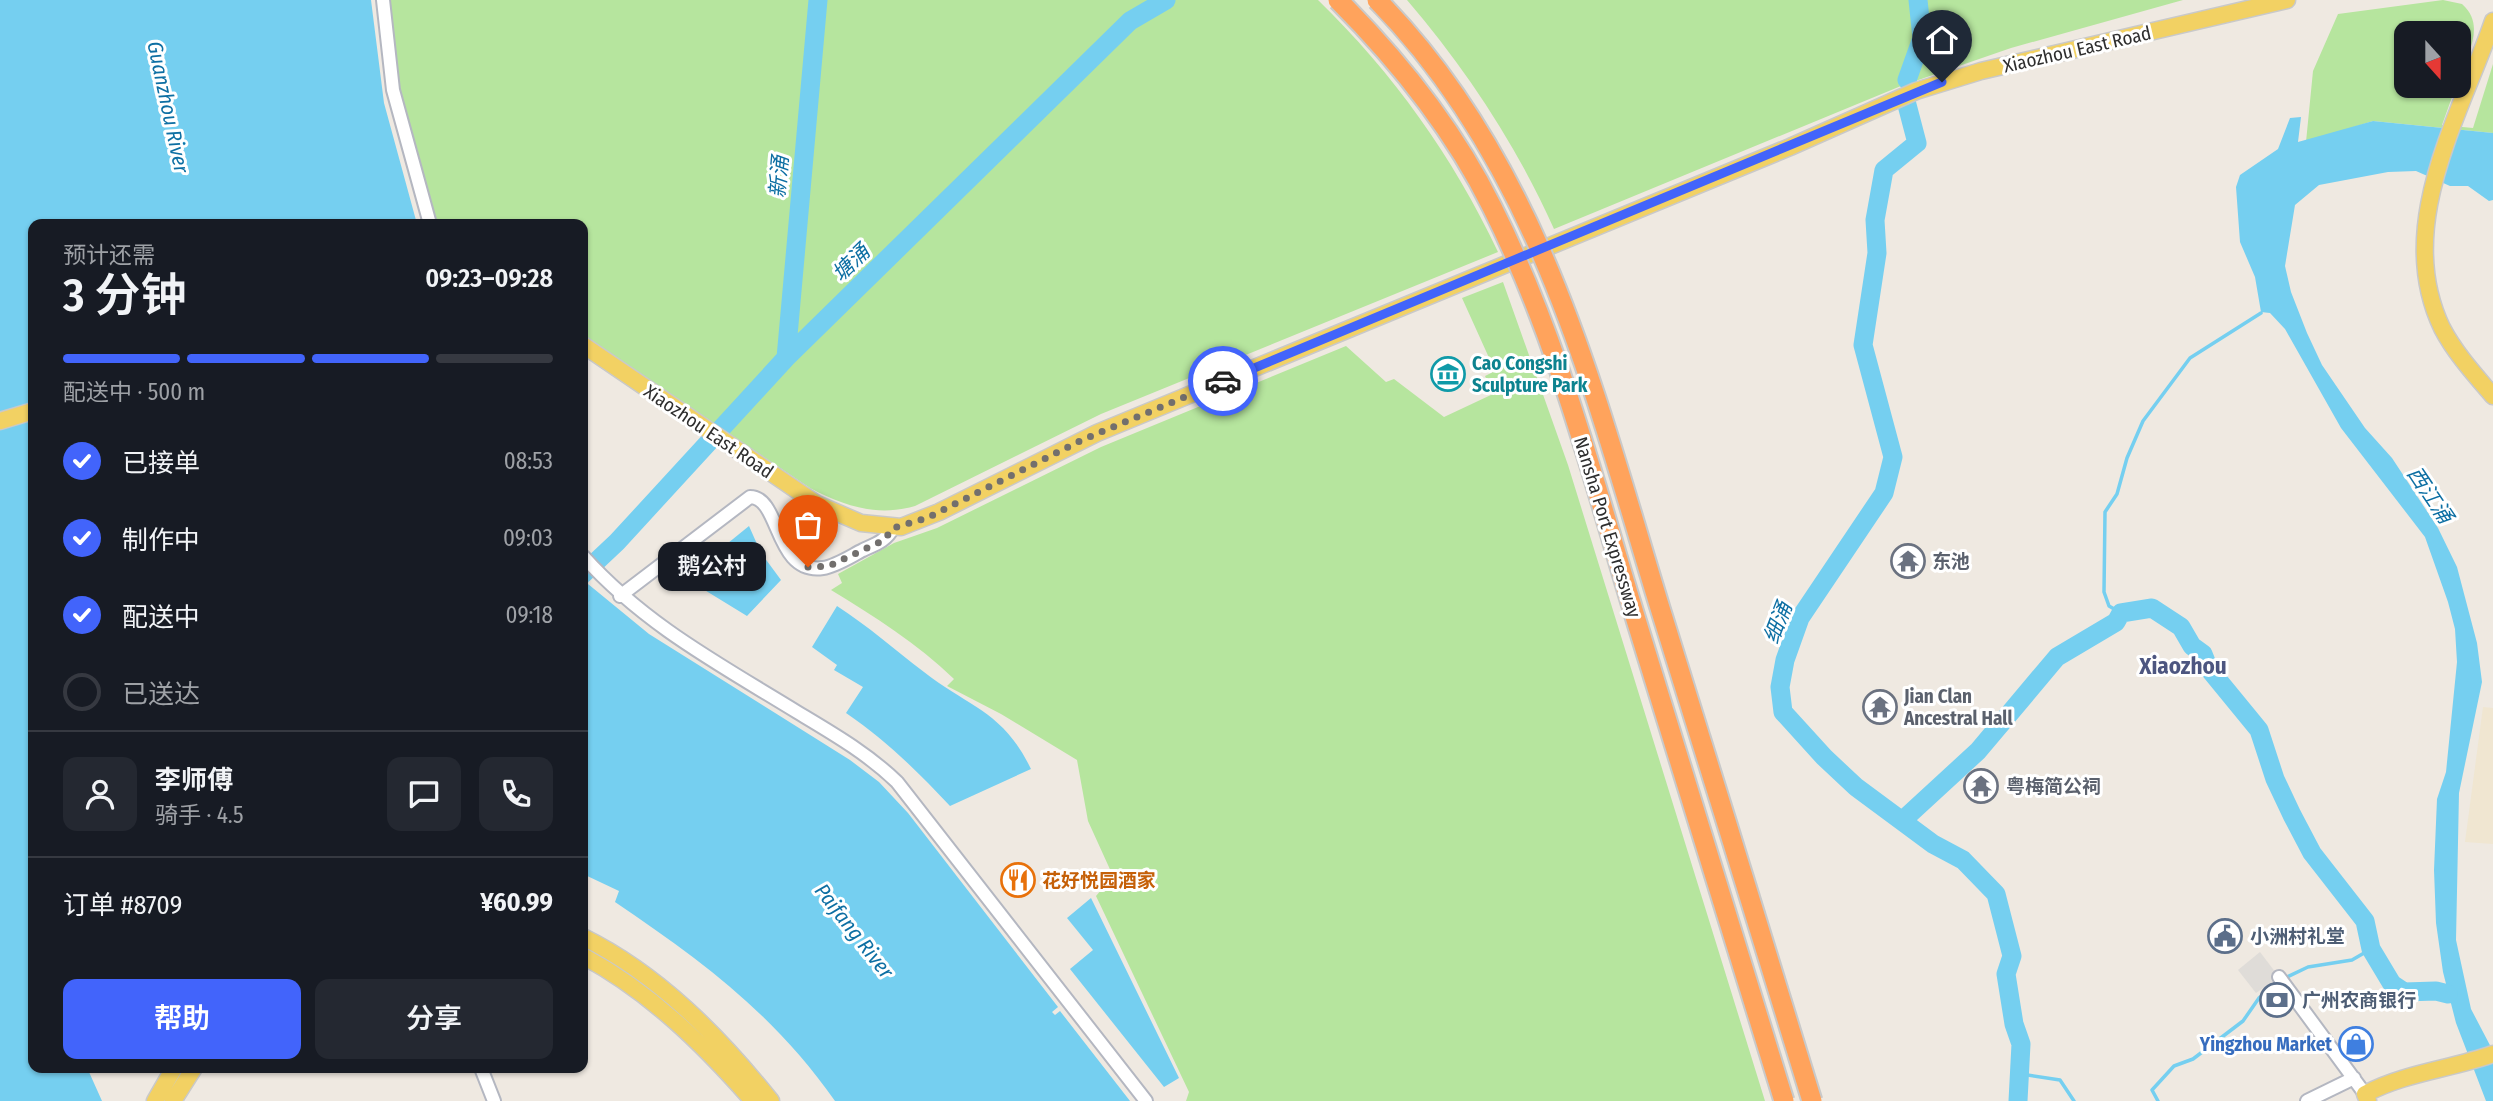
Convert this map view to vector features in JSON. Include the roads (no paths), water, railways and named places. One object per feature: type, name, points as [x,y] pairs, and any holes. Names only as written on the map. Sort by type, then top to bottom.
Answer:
[{"type":"highway","name":"Nansha Port Expressway","points":[[1338,0],[1407,76],[1453,140],[1492,206],[1530,292],[1576,424],[1784,1101]]},
{"type":"highway","name":"Nansha Port Expressway","points":[[1377,0],[1430,61],[1480,132],[1527,216],[1552,275],[1597,401],[1812,1101]]},
{"type":"main road","name":"Xiaozhou East Road","points":[[588,348],[829,511],[871,525],[893,528],[927,518],[1097,433],[1790,148],[1916,91],[1981,71],[2287,0]]},
{"type":"main road","points":[[2490,28],[2431,192],[2425,234],[2434,304],[2445,334],[2493,396]]},
{"type":"main road","points":[[0,421],[28,413]]},
{"type":"main road","points":[[588,940],[625,961],[681,1005],[733,1056],[771,1101]]},
{"type":"main road","points":[[588,959],[654,1002],[695,1039],[753,1101]]},
{"type":"main road","points":[[2366,1097],[2393,1081],[2493,1054]]},
{"type":"main road","points":[[155,1101],[171,1073]]},
{"type":"main road","points":[[173,1101],[191,1073]]},
{"type":"street","points":[[383,0],[393,90],[428,219]]},
{"type":"street","points":[[620,596],[750,497],[756,497],[765,504],[787,550],[808,567],[829,566],[884,540],[893,528]]},
{"type":"street","points":[[588,562],[620,596],[656,624],[857,749],[897,782],[1146,1101]]},
{"type":"street","points":[[2279,977],[2366,1097]]},
{"type":"street","points":[[483,1073],[494,1101]]},
{"type":"street","points":[[2307,1101],[2354,1078]]},
{"type":"water","name":"Guanzhou River","points":[[0,0],[371,0],[384,103],[416,219],[28,219],[28,1073],[89,1073],[102,1101],[0,1101]]},
{"type":"water","points":[[2301,117],[2298,142],[2373,121],[2493,133],[2493,200],[2489,201],[2468,186],[2450,186],[2416,171],[2388,172],[2319,185],[2295,205],[2285,266],[2291,292],[2322,365],[2365,428],[2392,458],[2438,528],[2457,567],[2477,643],[2482,682],[2459,793],[2456,940],[2471,1009],[2493,1051],[2493,1101],[2486,1101],[2456,1023],[2443,972],[2436,923],[2434,870],[2437,799],[2446,772],[2457,662],[2455,629],[2448,602],[2425,537],[2341,428],[2285,329],[2270,313],[2261,312],[2255,277],[2240,242],[2236,187],[2240,175],[2278,149],[2290,118]]},
{"type":"water","points":[[749,526],[761,553],[781,580],[747,616],[685,578]]},
{"type":"water","points":[[604,562],[589,576],[588,584],[588,570]]},
{"type":"water","name":"Paifang River","points":[[588,584],[649,634],[850,760],[879,782],[908,813],[1058,1007],[1052,1012],[1055,1015],[1060,1011],[1130,1101],[835,1101],[787,1041],[761,1015],[706,968],[615,902],[619,891],[588,876]]},
{"type":"water","points":[[837,606],[913,664],[997,722],[1009,734],[1031,769],[950,806],[901,757],[846,713],[863,687],[834,670],[837,665],[812,647]]},
{"type":"water","points":[[1091,898],[1179,1078],[1164,1087],[1070,969],[1093,950],[1067,918]]},
{"type":"waterway","name":"新涌","points":[[786,358],[818,0]]},
{"type":"waterway","name":"塘涌","points":[[588,569],[617,542],[786,358],[1130,21],[1166,0]]},
{"type":"waterway","name":"细涌","points":[[1907,80],[1922,38],[1918,0]]},
{"type":"waterway","name":"细涌","points":[[1906,101],[1917,143],[1884,170],[1875,220],[1877,253],[1863,345],[1893,457],[1884,493],[1800,618],[1785,660],[1780,687],[1783,712],[1824,757],[1856,787],[1933,844],[1963,860],[1996,894],[2012,956],[2006,974],[2014,1024],[2021,1044],[2018,1101]]},
{"type":"waterway","points":[[2121,613],[2109,606],[2104,592],[2105,512],[2117,494],[2127,458],[2143,421],[2190,358],[2261,313]]},
{"type":"waterway","points":[[1903,820],[1978,751],[2057,657],[2116,622],[2121,613],[2152,608],[2181,627],[2192,646],[2203,654],[2209,669],[2259,730],[2275,779],[2292,815],[2312,853],[2365,921],[2371,949],[2392,984],[2404,992],[2436,991],[2448,994]]},
{"type":"waterway","points":[[2285,978],[2308,967],[2352,960],[2371,949]]},
{"type":"waterway","points":[[2158,1101],[2152,1090],[2174,1066],[2193,1059],[2243,1021],[2259,998],[2279,983]]},
{"type":"waterway","points":[[2021,1074],[2060,1080],[2074,1101]]},
{"type":"place","name":"Cao Congshi Sculpture Park","points":[[1448,374]]},
{"type":"place","name":"东池","points":[[1908,561]]},
{"type":"place","name":"鹅公村","points":[[808,567]]},
{"type":"place","name":"Jian Clan Ancestral Hall","points":[[1880,707]]},
{"type":"place","name":"粤梅简公祠","points":[[1981,786]]},
{"type":"place","name":"花好悦园酒家","points":[[1018,880]]},
{"type":"place","name":"小洲村礼堂","points":[[2225,936]]},
{"type":"place","name":"广州农商银行","points":[[2277,1000]]},
{"type":"place","name":"Yingzhou Market","points":[[2356,1044]]},
{"type":"district","name":"Xiaozhou","points":[[2183,666]]},
{"type":"water label","name":"西江涌","points":[[2430,495]]}]
